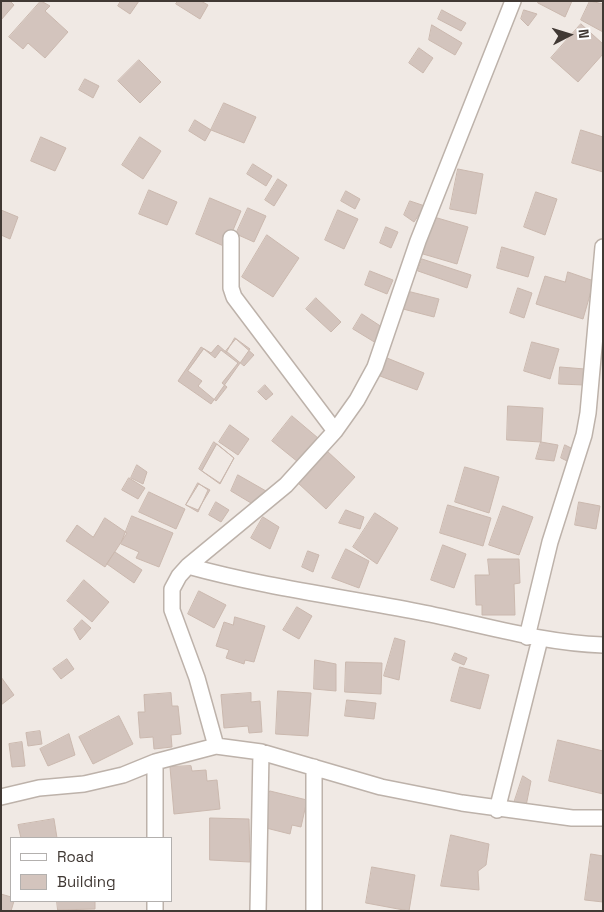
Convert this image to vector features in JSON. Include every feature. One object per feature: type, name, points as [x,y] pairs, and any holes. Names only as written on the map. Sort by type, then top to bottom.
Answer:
[{"type":"street","points":[[216,746],[197,678],[172,610],[172,589],[179,576],[188,566],[286,485],[335,431],[357,400],[374,367],[418,241],[513,1]]},
{"type":"street","points":[[231,238],[231,288],[234,297],[335,431]]},
{"type":"street","points":[[497,810],[534,638],[550,542],[587,420],[603,247]]},
{"type":"street","points":[[188,566],[233,578],[423,613],[534,638],[603,645]]},
{"type":"street","points":[[1,797],[39,788],[84,784],[216,746],[261,752],[381,787],[497,810],[572,818],[603,818]]},
{"type":"street","points":[[258,911],[261,752]]},
{"type":"street","points":[[155,762],[155,837]]},
{"type":"street","points":[[314,767],[314,911]]},
{"type":"building","points":[[1,1],[10,1],[14,5],[1,20]]},
{"type":"building","points":[[41,1],[50,6],[45,11],[68,32],[45,58],[28,43],[23,49],[9,37]]},
{"type":"building","points":[[121,1],[139,1],[130,14],[118,6]]},
{"type":"building","points":[[178,1],[201,1],[208,5],[200,19],[176,4]]},
{"type":"building","points":[[539,1],[572,1],[565,17],[538,3]]},
{"type":"building","points":[[590,1],[603,4],[603,32],[581,20]]},
{"type":"building","points":[[442,10],[466,23],[461,31],[438,19]]},
{"type":"building","points":[[524,10],[537,14],[528,26],[521,19]]},
{"type":"building","points":[[581,24],[603,44],[603,54],[578,82],[551,58]]},
{"type":"building","points":[[432,25],[462,43],[455,55],[429,40]]},
{"type":"building","points":[[419,48],[433,58],[423,73],[409,63]]},
{"type":"building","points":[[139,60],[161,82],[140,103],[118,81]]},
{"type":"building","points":[[85,79],[99,86],[93,98],[79,90]]},
{"type":"building","points":[[224,103],[256,117],[244,143],[211,130]]},
{"type":"building","points":[[195,120],[211,130],[205,141],[189,131]]},
{"type":"building","points":[[581,130],[603,137],[603,172],[572,163]]},
{"type":"building","points":[[41,137],[66,148],[55,171],[31,161]]},
{"type":"building","points":[[140,137],[161,151],[143,179],[122,165]]},
{"type":"building","points":[[253,164],[272,176],[266,186],[247,174]]},
{"type":"building","points":[[458,169],[483,174],[476,214],[450,209]]},
{"type":"building","points":[[278,179],[287,185],[274,206],[265,200]]},
{"type":"building","points":[[149,190],[177,202],[167,225],[139,214]]},
{"type":"building","points":[[346,191],[360,199],[355,209],[341,201]]},
{"type":"building","points":[[536,192],[557,199],[545,235],[524,227]]},
{"type":"building","points":[[210,198],[241,211],[226,247],[196,234]]},
{"type":"building","points":[[410,201],[425,206],[414,222],[404,215]]},
{"type":"building","points":[[248,208],[266,216],[254,242],[236,234]]},
{"type":"building","points":[[1,210],[18,217],[10,239],[1,235]]},
{"type":"building","points":[[338,210],[358,219],[344,249],[325,240]]},
{"type":"building","points":[[434,217],[468,227],[457,264],[423,254]]},
{"type":"building","points":[[386,227],[398,232],[391,248],[380,243]]},
{"type":"building","points":[[267,235],[299,258],[273,297],[242,277]]},
{"type":"building","points":[[502,247],[534,257],[528,277],[497,268]]},
{"type":"building","points":[[422,259],[471,275],[467,288],[418,271]]},
{"type":"building","points":[[370,271],[393,280],[387,294],[365,285]]},
{"type":"building","points":[[568,272],[594,281],[583,319],[536,304],[545,276],[565,282]]},
{"type":"building","points":[[518,288],[532,293],[524,318],[510,313]]},
{"type":"building","points":[[407,291],[439,299],[434,317],[403,309]]},
{"type":"building","points":[[316,298],[341,322],[331,332],[306,309]]},
{"type":"building","points":[[362,314],[385,329],[376,343],[353,329]]},
{"type":"building","points":[[235,338],[250,349],[211,404],[178,381],[201,347],[211,353],[218,345],[226,352]]},
{"type":"building","points":[[236,339],[254,355],[244,366],[226,351]]},
{"type":"building","points":[[532,342],[559,349],[550,379],[524,371]]},
{"type":"building","points":[[204,349],[215,358],[221,350],[238,363],[222,383],[227,387],[216,401],[198,386],[202,381],[188,371]]},
{"type":"building","points":[[387,358],[424,373],[417,390],[380,376]]},
{"type":"building","points":[[560,367],[585,369],[584,385],[559,384]]},
{"type":"building","points":[[265,385],[273,394],[266,400],[258,392]]},
{"type":"building","points":[[508,406],[543,408],[541,442],[507,440]]},
{"type":"building","points":[[292,416],[318,438],[298,462],[272,441]]},
{"type":"building","points":[[230,425],[249,439],[238,455],[219,442]]},
{"type":"building","points":[[214,442],[234,458],[220,484],[199,469]]},
{"type":"building","points":[[541,442],[558,445],[554,461],[536,459]]},
{"type":"building","points":[[217,444],[234,458],[220,483],[202,471]]},
{"type":"building","points":[[565,445],[573,449],[571,463],[561,458]]},
{"type":"building","points":[[327,451],[355,477],[326,509],[298,483]]},
{"type":"building","points":[[137,465],[147,472],[143,484],[131,478]]},
{"type":"building","points":[[465,467],[499,477],[489,513],[455,502]]},
{"type":"building","points":[[238,475],[266,491],[256,506],[231,491]]},
{"type":"building","points":[[129,478],[145,488],[138,499],[122,490]]},
{"type":"building","points":[[198,483],[208,490],[198,512],[186,505]]},
{"type":"building","points":[[199,484],[210,490],[198,510],[186,505]]},
{"type":"building","points":[[149,492],[185,509],[176,529],[139,512]]},
{"type":"building","points":[[216,502],[229,510],[221,522],[209,515]]},
{"type":"building","points":[[579,502],[600,506],[596,529],[575,525]]},
{"type":"building","points":[[448,505],[491,518],[483,546],[440,533]]},
{"type":"building","points":[[503,506],[533,517],[519,555],[489,545]]},
{"type":"building","points":[[346,510],[364,517],[360,529],[339,523]]},
{"type":"building","points":[[375,513],[398,528],[377,564],[353,547]]},
{"type":"building","points":[[132,516],[173,533],[159,567],[136,558],[139,552],[121,544]]},
{"type":"building","points":[[263,517],[279,527],[270,549],[251,538]]},
{"type":"building","points":[[105,518],[127,533],[105,567],[66,541],[77,525],[93,537]]},
{"type":"building","points":[[443,545],[466,554],[454,588],[431,580]]},
{"type":"building","points":[[346,549],[369,561],[359,588],[332,578]]},
{"type":"building","points":[[308,551],[319,555],[313,572],[302,567]]},
{"type":"building","points":[[115,552],[142,570],[134,583],[107,564]]},
{"type":"building","points":[[488,559],[519,559],[520,583],[514,584],[515,615],[482,615],[482,605],[476,605],[475,575],[489,575]]},
{"type":"building","points":[[84,580],[109,602],[92,622],[67,601]]},
{"type":"building","points":[[199,591],[226,605],[214,628],[188,614]]},
{"type":"building","points":[[297,607],[312,616],[299,639],[283,630]]},
{"type":"building","points":[[235,617],[265,626],[254,662],[245,660],[244,664],[226,658],[229,650],[216,646],[224,622],[233,625]]},
{"type":"building","points":[[82,620],[91,628],[80,640],[74,629]]},
{"type":"building","points":[[395,638],[405,641],[399,680],[384,676]]},
{"type":"building","points":[[455,653],[467,658],[464,665],[452,660]]},
{"type":"building","points":[[67,659],[74,669],[61,679],[53,669]]},
{"type":"building","points":[[315,660],[336,664],[336,691],[314,689]]},
{"type":"building","points":[[346,662],[382,663],[381,694],[345,692]]},
{"type":"building","points":[[460,667],[489,675],[480,709],[451,701]]},
{"type":"building","points":[[1,677],[14,695],[1,705]]},
{"type":"building","points":[[278,691],[311,693],[308,736],[276,734]]},
{"type":"building","points":[[171,693],[172,706],[178,706],[181,734],[171,735],[172,747],[154,749],[153,737],[140,738],[138,712],[145,712],[144,695]]},
{"type":"building","points":[[251,693],[251,702],[260,701],[262,732],[249,733],[248,726],[224,728],[221,695]]},
{"type":"building","points":[[347,700],[376,703],[374,719],[345,716]]},
{"type":"building","points":[[119,716],[133,744],[93,764],[79,737]]},
{"type":"building","points":[[40,731],[42,744],[28,746],[26,733]]},
{"type":"building","points":[[69,734],[75,755],[48,766],[40,749]]},
{"type":"building","points":[[558,740],[603,751],[603,794],[549,781]]},
{"type":"building","points":[[22,742],[25,766],[12,767],[9,744]]},
{"type":"building","points":[[191,766],[192,771],[206,770],[207,781],[217,780],[220,809],[174,814],[170,767]]},
{"type":"building","points":[[523,776],[531,781],[526,806],[514,803]]},
{"type":"building","points":[[270,791],[307,800],[301,827],[292,825],[290,834],[262,827]]},
{"type":"building","points":[[210,818],[249,819],[250,862],[210,860]]},
{"type":"building","points":[[54,819],[57,837],[21,837],[18,825]]},
{"type":"building","points":[[451,835],[489,844],[486,865],[478,871],[479,890],[441,886]]},
{"type":"building","points":[[591,854],[603,856],[603,902],[585,900]]},
{"type":"building","points":[[372,867],[415,875],[409,911],[366,903]]},
{"type":"building","points":[[1,894],[10,897],[10,902],[14,902],[11,911],[1,911]]},
{"type":"building","points":[[57,902],[95,902],[95,909],[58,910]]}]
